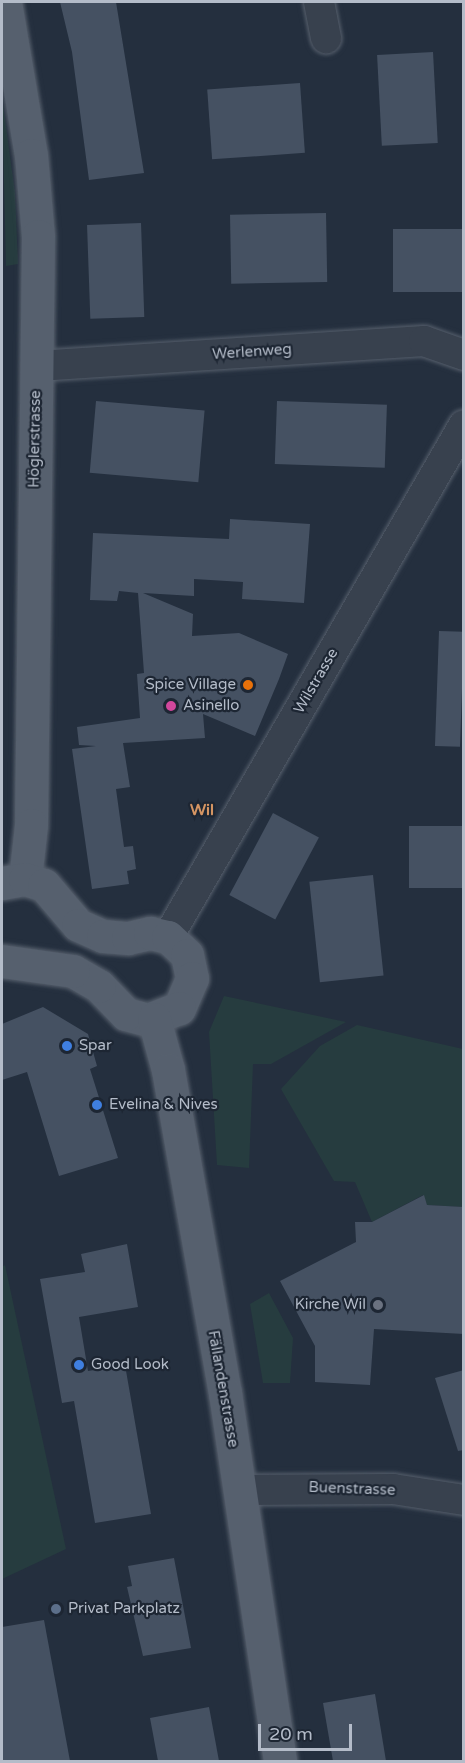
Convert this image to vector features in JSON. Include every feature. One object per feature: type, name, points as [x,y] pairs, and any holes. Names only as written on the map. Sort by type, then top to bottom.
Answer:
[{"type":"main road","name":"Höglerstrasse","points":[[5,2],[32,166],[38,236],[31,825],[13,881]]},
{"type":"main road","points":[[2,961],[74,971],[99,986],[126,1014],[154,1019],[179,1008],[191,988],[192,978],[187,956],[168,938],[150,933],[115,938],[92,932],[78,925],[44,885],[13,881]]},
{"type":"main road","name":"Fällandenstrasse","points":[[154,1019],[168,1070],[241,1490],[250,1584],[280,1761]]},
{"type":"street","points":[[319,2],[326,38]]},
{"type":"street","name":"Werlenweg","points":[[37,366],[424,341],[464,355]]},
{"type":"street","name":"Wilstrasse","points":[[168,938],[464,425]]},
{"type":"street","name":"Buenstrasse","points":[[241,1490],[384,1489],[464,1500]]},
{"type":"green space","points":[[2,97],[15,193],[18,264],[6,266]]},
{"type":"green space","points":[[224,996],[346,1022],[271,1064],[253,1064],[249,1168],[217,1165],[209,1032]]},
{"type":"green space","points":[[357,1025],[463,1049],[463,1207],[427,1205],[423,1195],[372,1222],[355,1182],[334,1181],[281,1089],[320,1046]]},
{"type":"green space","points":[[5,1265],[66,1549],[2,1579],[2,1267]]},
{"type":"green space","points":[[269,1293],[293,1338],[290,1383],[263,1383],[250,1304]]},
{"type":"building","points":[[60,2],[116,2],[144,173],[89,180],[72,52]]},
{"type":"building","points":[[433,52],[438,143],[382,146],[377,55]]},
{"type":"building","points":[[300,83],[305,153],[212,159],[207,89]]},
{"type":"building","points":[[326,213],[327,282],[231,284],[230,215]]},
{"type":"building","points":[[141,223],[144,317],[90,319],[87,225]]},
{"type":"building","points":[[393,229],[464,229],[464,292],[393,292]]},
{"type":"building","points":[[96,401],[205,410],[198,482],[90,473]]},
{"type":"building","points":[[277,401],[387,405],[385,468],[275,464]]},
{"type":"building","points":[[230,519],[310,524],[304,603],[242,599],[243,582],[194,579],[194,596],[143,593],[193,614],[192,636],[239,633],[288,654],[279,679],[255,736],[203,714],[205,738],[123,743],[130,787],[116,789],[124,847],[133,846],[136,869],[127,871],[129,884],[92,889],[72,749],[96,746],[79,745],[77,727],[140,718],[137,674],[144,673],[138,593],[119,591],[117,601],[90,600],[93,533],[229,539]]},
{"type":"building","points":[[439,631],[464,632],[460,747],[435,746]]},
{"type":"building","points":[[273,813],[319,837],[275,920],[229,895]]},
{"type":"building","points":[[409,826],[464,826],[464,888],[409,888]]},
{"type":"building","points":[[373,875],[384,975],[320,982],[309,882]]},
{"type":"building","points":[[43,1007],[88,1034],[97,1066],[90,1069],[118,1158],[59,1176],[27,1072],[2,1080],[2,1024]]},
{"type":"building","name":"Kirche Wil","points":[[424,1195],[427,1205],[464,1207],[464,1334],[374,1329],[370,1385],[315,1382],[315,1346],[280,1281],[356,1242],[355,1222],[372,1222]]},
{"type":"building","points":[[127,1244],[138,1307],[79,1317],[88,1371],[125,1365],[151,1514],[95,1523],[74,1401],[62,1403],[40,1279],[85,1272],[81,1254]]},
{"type":"building","points":[[464,1370],[464,1450],[458,1451],[435,1378]]},
{"type":"building","points":[[174,1558],[191,1648],[143,1656],[127,1587],[132,1586],[128,1566]]},
{"type":"building","points":[[44,1620],[70,1761],[2,1761],[2,1627]]},
{"type":"building","points":[[375,1694],[386,1761],[333,1761],[323,1703]]},
{"type":"building","points":[[209,1707],[219,1761],[158,1761],[150,1718]]},
{"type":"place","name":"Spice Village","points":[[248,685]]},
{"type":"place","name":"Asinello","points":[[171,706]]},
{"type":"place","name":"Spar","points":[[67,1046]]},
{"type":"place","name":"Evelina & Nives","points":[[97,1105]]},
{"type":"place","name":"Kirche Wil","points":[[378,1305]]},
{"type":"place","name":"Good Look","points":[[79,1365]]},
{"type":"place","name":"Privat Parkplatz","points":[[56,1609]]},
{"type":"district","name":"Wil","points":[[202,810]]}]
